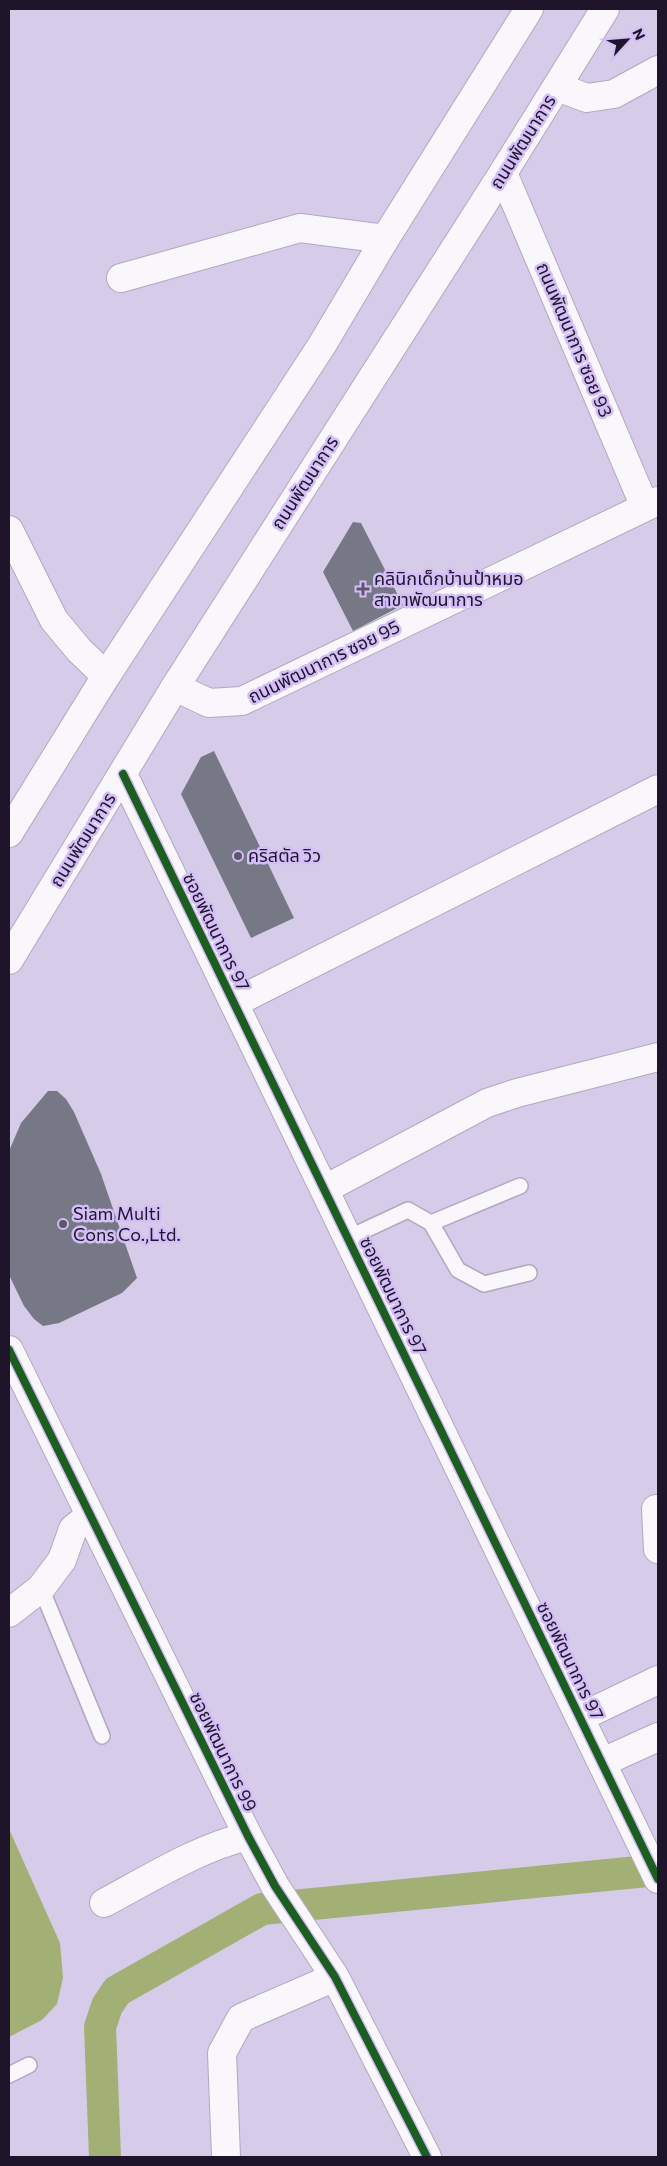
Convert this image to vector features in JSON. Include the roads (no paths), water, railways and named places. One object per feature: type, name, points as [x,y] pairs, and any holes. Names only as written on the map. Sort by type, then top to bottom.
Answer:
[{"type":"street","points":[[9,833],[106,676],[322,345],[385,239],[529,9]]},
{"type":"street","name":"ถนนพัฒนาการ","points":[[9,960],[175,688],[503,173],[605,9]]},
{"type":"street","points":[[557,87],[587,98],[614,94],[658,70]]},
{"type":"street","name":"ถนนพัฒนาการ ซอย 93","points":[[503,173],[652,504]]},
{"type":"street","points":[[121,278],[300,228],[385,239]]},
{"type":"street","name":"ถนนพัฒนาการ ซอย 95","points":[[175,688],[209,703],[242,702],[652,504]]},
{"type":"street","points":[[9,530],[54,620],[78,650],[106,676]]},
{"type":"street","name":"ซอยพัฒนาการ 97","points":[[123,774],[658,1878]]},
{"type":"street","points":[[234,1003],[658,789]]},
{"type":"street","points":[[325,1190],[487,1103],[658,1057]]},
{"type":"street","name":"ซอยพัฒนาการ 99","points":[[9,1350],[248,1836],[275,1886],[335,1977],[428,2157]]},
{"type":"street","points":[[656,1509],[658,1549]]},
{"type":"street","points":[[9,1613],[41,1588],[62,1560],[73,1529],[89,1516]]},
{"type":"street","points":[[581,1717],[658,1680]]},
{"type":"street","points":[[603,1762],[658,1737]]},
{"type":"street","points":[[104,1904],[162,1872],[226,1842],[248,1836]]},
{"type":"street","points":[[226,2157],[222,2053],[241,2018],[335,1977]]},
{"type":"lane","points":[[431,1223],[520,1186]]},
{"type":"lane","points":[[348,1238],[408,1210],[431,1223],[458,1270],[484,1284],[529,1273]]},
{"type":"lane","points":[[41,1588],[102,1736]]},
{"type":"lane","points":[[9,2074],[29,2065]]},
{"type":"waterway","points":[[105,2157],[100,2027],[107,2006],[117,1991],[262,1909],[658,1870]]},
{"type":"place","name":"คลินิกเด็กบ้านป้าหมอ สาขาพัฒนาการ","points":[[363,589]]},
{"type":"place","name":"คริสตัล วิว","points":[[238,856]]},
{"type":"place","name":"Siam Multi Cons Co.,Ltd.","points":[[63,1224]]}]
